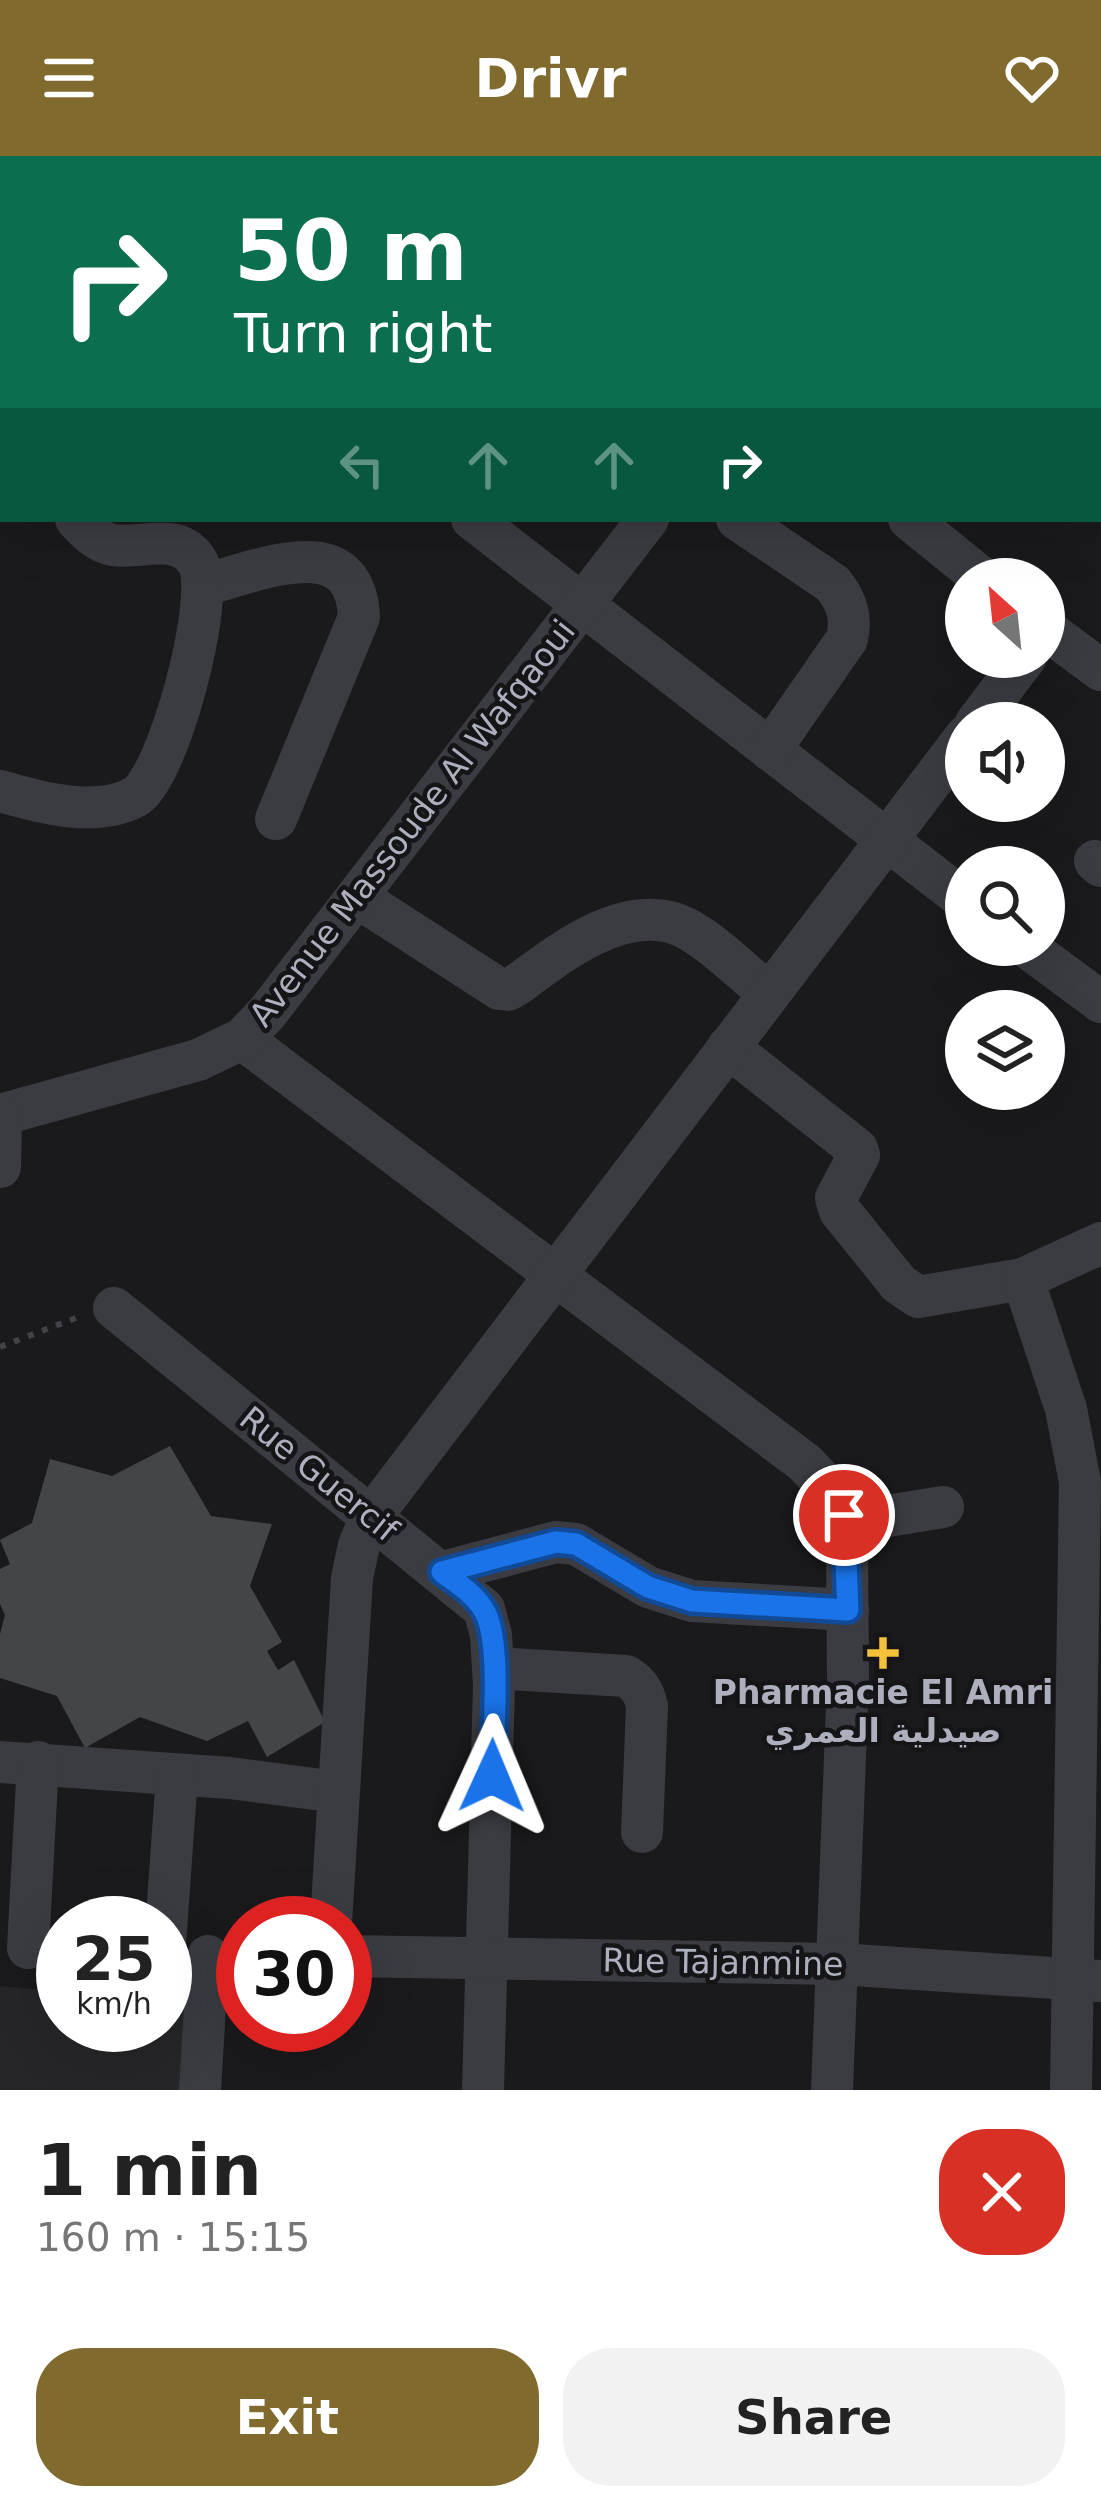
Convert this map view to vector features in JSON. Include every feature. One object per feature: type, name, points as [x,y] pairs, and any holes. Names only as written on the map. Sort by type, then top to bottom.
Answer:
[{"type":"street","points":[[0,791],[38,802],[95,808],[142,793],[172,734],[203,605],[201,567],[186,550],[162,542],[115,546],[92,535],[79,522]]},
{"type":"street","points":[[476,522],[945,885]]},
{"type":"street","name":"Avenue Massoude Al Wafqaoui","points":[[0,1115],[198,1060],[242,1039],[646,522]]},
{"type":"street","points":[[741,522],[833,584],[844,597],[851,621],[847,639],[770,750]]},
{"type":"street","points":[[913,522],[957,558]]},
{"type":"street","points":[[205,584],[292,562],[319,561],[339,568],[358,594],[359,617],[276,819]]},
{"type":"street","points":[[1065,651],[1101,670]]},
{"type":"street","points":[[332,1896],[352,1578],[371,1517],[945,764]]},
{"type":"street","points":[[357,897],[499,989],[508,990],[594,935],[625,923],[671,922],[708,943],[768,993]]},
{"type":"street","points":[[1052,966],[1101,1002]]},
{"type":"street","points":[[242,1039],[826,1481],[838,1498],[844,1523],[848,1610],[832,2090]]},
{"type":"street","points":[[728,1047],[856,1149],[859,1155],[836,1198],[840,1210],[905,1292],[925,1298],[1023,1279],[1101,1244]]},
{"type":"street","points":[[0,1115],[0,1167]]},
{"type":"street","points":[[1023,1279],[1088,1445],[1081,1514],[1088,1981],[1071,2090]]},
{"type":"street","name":"Rue Guercif","points":[[114,1308],[484,1609],[494,1668],[483,2090]]},
{"type":"street","points":[[844,1523],[943,1507]]},
{"type":"street","points":[[442,1572],[556,1542],[576,1544],[632,1579],[692,1601],[848,1610]]},
{"type":"street","points":[[494,1668],[626,1676],[635,1682],[645,1694],[646,1706],[642,1832]]},
{"type":"street","points":[[30,1948],[19,1762],[337,1792]]},
{"type":"street","points":[[168,1896],[177,1775]]},
{"type":"street","name":"Rue Tajanmine","points":[[372,1956],[838,1964],[1088,1981]]},
{"type":"street","points":[[200,2090],[216,2008]]},
{"type":"path","points":[[0,1347],[114,1308]]},
{"type":"shaded area","points":[[0,1986],[36,1989],[36,2052],[184,2052],[182,2090],[0,2090]]},
{"type":"building","points":[[170,1446],[211,1516],[272,1524],[250,1586],[282,1642],[267,1651],[278,1670],[294,1660],[325,1722],[267,1757],[248,1721],[207,1741],[140,1717],[85,1748],[57,1696],[0,1678],[5,1615],[0,1604],[0,1569],[10,1564],[0,1540],[32,1523],[50,1459],[112,1476]]},
{"type":"place","name":"Pharmacie El Amri صيدلية العمري","points":[[883,1653]]},
{"type":"route","points":[[492,1776],[494,1668],[489,1623],[474,1598],[442,1572],[556,1542],[576,1544],[648,1587],[692,1601],[848,1610],[844,1515]]}]
